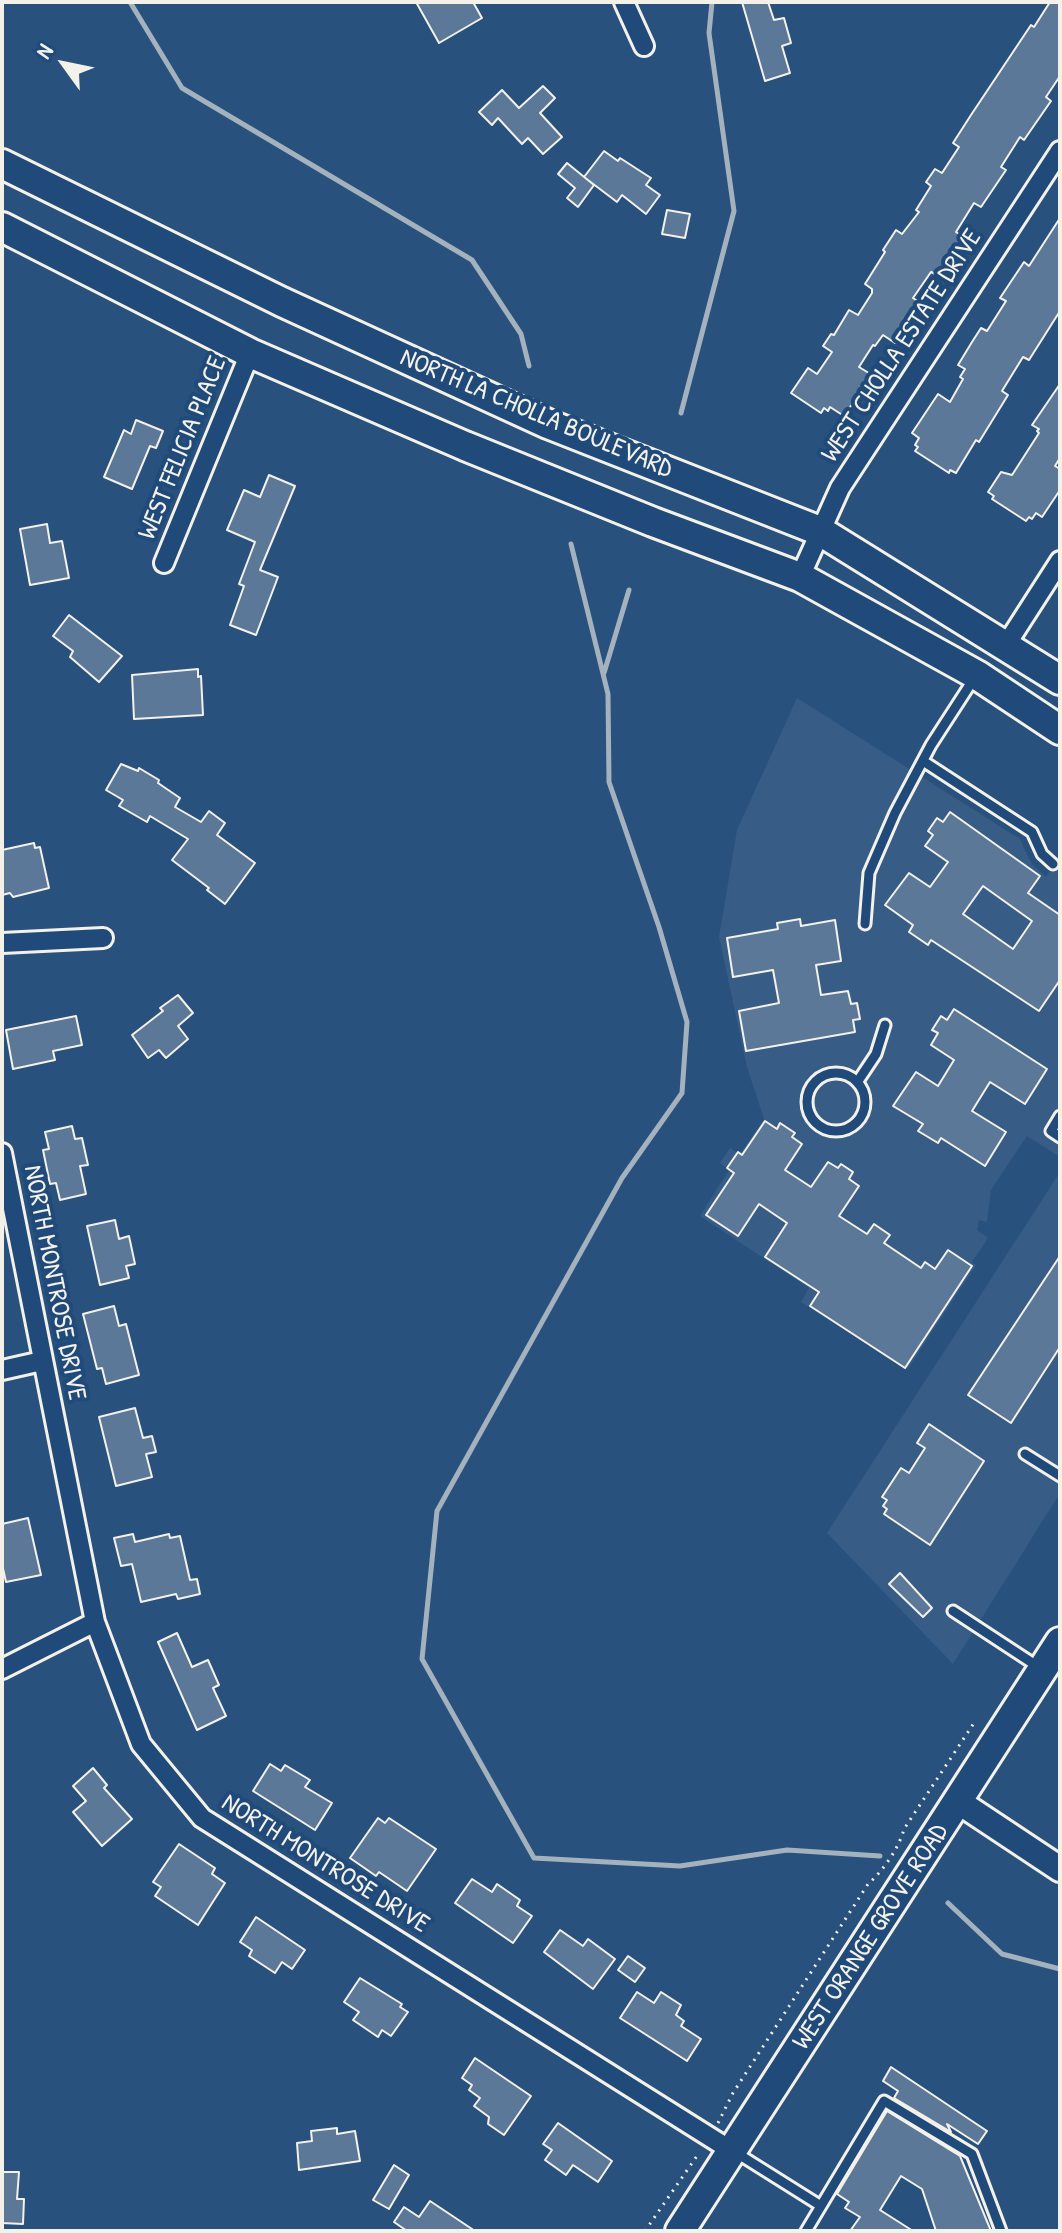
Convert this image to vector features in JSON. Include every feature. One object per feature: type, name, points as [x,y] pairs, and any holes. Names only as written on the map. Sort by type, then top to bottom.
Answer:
[{"type":"main road","name":"NORTH LA CHOLLA BOULEVARD","points":[[2,164],[282,302],[548,424],[820,531],[1060,680]]},
{"type":"main road","name":"NORTH LA CHOLLA BOULEVARD","points":[[2,227],[250,353],[465,446],[800,577],[977,675],[1060,730]]},
{"type":"main road","name":"WEST ORANGE GROVE ROAD","points":[[680,2231],[1060,1642]]},
{"type":"street","points":[[624,2],[644,46]]},
{"type":"street","name":"WEST CHOLLA ESTATE DRIVE","points":[[800,577],[840,488],[1060,151]]},
{"type":"street","name":"WEST FELICIA PLACE","points":[[164,563],[250,353]]},
{"type":"street","points":[[1006,645],[1060,561]]},
{"type":"street","points":[[2,943],[103,938]]},
{"type":"street","name":"NORTH MONTROSE DRIVE","points":[[2,1153],[95,1622],[141,1744],[202,1818],[732,2151]]},
{"type":"street","points":[[2,1370],[42,1361]]},
{"type":"street","points":[[2,1669],[95,1622]]},
{"type":"street","points":[[959,1802],[1060,1869]]},
{"type":"lane","points":[[865,924],[869,873],[895,813],[923,761],[977,675]]},
{"type":"lane","points":[[923,761],[1032,832],[1042,854],[1053,864]]},
{"type":"lane","points":[[858,1081],[876,1054],[885,1025]]},
{"type":"lane","points":[[833,1072],[858,1081],[866,1100],[860,1119],[843,1130],[823,1128],[815,1122],[807,1105],[811,1087],[817,1080],[833,1072]]},
{"type":"lane","points":[[1060,1116],[1051,1131],[1060,1137]]},
{"type":"lane","points":[[1025,1454],[1060,1476]]},
{"type":"lane","points":[[953,1611],[1043,1670]]},
{"type":"lane","points":[[806,2231],[884,2101],[972,2154],[1001,2231]]},
{"type":"lane","points":[[732,2151],[821,2206]]},
{"type":"path","points":[[721,2118],[741,2080],[868,1884],[878,1876],[902,1838],[904,1829],[974,1723]]},
{"type":"path","points":[[645,2231],[693,2162]]},
{"type":"shaded area","points":[[797,698],[1020,839],[1031,863],[1046,877],[1060,855],[1060,1157],[1027,1136],[991,1190],[987,1222],[979,1220],[977,1230],[988,1238],[972,1262],[976,1265],[907,1370],[801,1302],[809,1288],[700,1216],[729,1170],[720,1163],[730,1148],[740,1154],[764,1119],[747,1067],[719,937],[737,830]]},
{"type":"shaded area","points":[[1060,1172],[1060,1493],[953,1664],[827,1533]]},
{"type":"building","points":[[416,2],[473,2],[482,18],[439,43]]},
{"type":"building","points":[[742,2],[768,2],[774,20],[784,18],[791,43],[782,46],[790,73],[765,81]]},
{"type":"building","points":[[1050,2],[1060,2],[1060,76],[1046,97],[1051,101],[1024,140],[1020,137],[1001,167],[1006,170],[981,207],[974,203],[956,232],[963,237],[937,275],[931,272],[913,298],[919,302],[895,343],[883,335],[873,345],[859,367],[872,375],[844,416],[830,407],[828,411],[824,408],[821,413],[791,393],[808,368],[817,374],[832,352],[823,346],[831,334],[834,335],[849,310],[858,315],[872,293],[872,289],[865,284],[885,252],[883,250],[896,230],[902,234],[919,212],[916,210],[931,186],[926,182],[935,169],[942,173],[959,147],[953,143],[1031,25],[1034,27]]},
{"type":"building","points":[[543,86],[555,98],[540,113],[562,137],[543,154],[528,138],[522,144],[498,118],[492,125],[479,112],[502,90],[519,108]]},
{"type":"building","points":[[604,151],[651,178],[646,185],[660,195],[646,214],[622,195],[617,202],[584,177]]},
{"type":"building","points":[[567,163],[594,185],[578,207],[567,198],[575,188],[558,174]]},
{"type":"building","points":[[667,210],[690,214],[685,238],[662,234]]},
{"type":"building","points":[[1060,218],[1060,311],[1029,360],[1023,357],[1002,391],[1008,395],[979,442],[976,440],[956,473],[950,470],[949,473],[915,451],[919,438],[912,433],[938,394],[950,402],[963,379],[960,377],[965,369],[958,365],[981,328],[987,331],[1006,301],[1000,298],[1024,262],[1029,266]]},
{"type":"building","points":[[1060,384],[1060,458],[1055,466],[1060,469],[1060,490],[1042,517],[1036,513],[1026,521],[992,499],[994,496],[988,492],[1001,472],[1012,475],[1039,433],[1039,429],[1032,425]]},
{"type":"building","points":[[136,420],[163,431],[156,448],[150,446],[132,489],[104,477],[124,430],[131,434]]},
{"type":"building","points":[[269,475],[295,486],[260,570],[278,577],[256,635],[230,625],[244,586],[239,584],[255,542],[227,530],[244,490],[260,497]]},
{"type":"building","points":[[47,524],[50,543],[62,541],[69,578],[30,585],[20,529]]},
{"type":"building","points":[[69,615],[122,656],[99,682],[70,657],[73,651],[53,636]]},
{"type":"building","points":[[198,669],[203,715],[134,719],[132,675]]},
{"type":"building","points":[[121,764],[138,771],[139,768],[159,780],[158,783],[180,798],[175,807],[201,822],[209,811],[225,823],[217,835],[255,863],[225,904],[172,860],[188,839],[150,816],[147,822],[119,806],[123,800],[106,790]]},
{"type":"building","points":[[950,812],[1040,876],[1028,893],[1060,915],[1060,980],[1039,1011],[931,940],[928,945],[909,932],[913,925],[885,905],[909,873],[930,887],[948,862],[925,846],[933,835],[928,831],[937,818],[943,822]],"holes":[[[983,886],[1032,921],[1013,949],[963,914]]]},
{"type":"building","points":[[34,843],[35,848],[40,847],[49,888],[13,897],[10,893],[2,895],[2,850]]},
{"type":"building","points":[[800,919],[801,926],[835,920],[841,961],[816,965],[821,995],[848,991],[851,1004],[857,1003],[860,1019],[853,1020],[855,1032],[746,1051],[739,1011],[779,1003],[773,970],[733,977],[727,938],[778,929],[777,923]]},
{"type":"building","points":[[178,995],[193,1013],[178,1026],[188,1039],[166,1058],[159,1050],[148,1058],[132,1035]]},
{"type":"building","points":[[954,1009],[1047,1069],[1025,1104],[990,1082],[972,1111],[1006,1132],[985,1166],[941,1138],[938,1143],[918,1131],[923,1124],[893,1106],[916,1072],[938,1086],[954,1060],[931,1045],[938,1033],[932,1030],[941,1016],[947,1020]]},
{"type":"building","points":[[76,1016],[82,1045],[53,1051],[55,1060],[13,1069],[6,1030]]},
{"type":"building","points":[[765,1121],[777,1129],[780,1123],[795,1133],[792,1137],[802,1144],[785,1170],[811,1187],[828,1162],[838,1168],[841,1164],[853,1172],[849,1179],[859,1186],[839,1216],[867,1234],[874,1224],[890,1235],[884,1243],[921,1268],[925,1262],[935,1269],[948,1250],[972,1266],[905,1368],[810,1306],[819,1292],[765,1257],[787,1223],[759,1204],[738,1236],[706,1215],[734,1173],[727,1168],[738,1152],[742,1155]]},
{"type":"building","points":[[72,1126],[75,1139],[82,1138],[88,1165],[80,1166],[86,1194],[60,1200],[56,1183],[50,1184],[43,1150],[49,1149],[45,1132]]},
{"type":"building","points":[[115,1220],[119,1239],[129,1236],[135,1264],[126,1266],[129,1278],[100,1285],[87,1226]]},
{"type":"building","points":[[1060,1256],[1060,1347],[1011,1423],[968,1395]]},
{"type":"building","points":[[114,1306],[119,1326],[126,1324],[139,1375],[106,1384],[102,1368],[97,1369],[83,1314]]},
{"type":"building","points":[[135,1408],[143,1438],[152,1436],[156,1452],[146,1454],[152,1477],[116,1486],[99,1417]]},
{"type":"building","points":[[929,1424],[984,1461],[930,1545],[884,1514],[887,1509],[883,1506],[887,1500],[882,1497],[901,1468],[909,1473],[925,1448],[917,1443]]},
{"type":"building","points":[[28,1518],[41,1575],[6,1582],[2,1564],[2,1524]]},
{"type":"building","points":[[133,1534],[135,1542],[169,1534],[170,1538],[180,1536],[190,1580],[197,1579],[200,1594],[178,1599],[176,1594],[141,1602],[132,1564],[121,1566],[114,1538]]},
{"type":"building","points":[[900,1573],[932,1608],[923,1617],[889,1584]]},
{"type":"building","points":[[177,1633],[192,1667],[208,1660],[219,1685],[213,1688],[226,1716],[197,1730],[158,1642]]},
{"type":"building","points":[[270,1764],[281,1771],[285,1765],[310,1780],[305,1787],[332,1803],[315,1830],[253,1791]]},
{"type":"building","points":[[93,1768],[107,1785],[104,1788],[132,1819],[102,1846],[73,1812],[86,1801],[73,1786]]},
{"type":"building","points":[[378,1818],[385,1823],[389,1818],[436,1849],[407,1891],[379,1872],[376,1876],[350,1858]]},
{"type":"building","points":[[179,1844],[215,1868],[212,1874],[225,1883],[198,1925],[155,1896],[161,1887],[153,1882]]},
{"type":"building","points":[[472,1879],[492,1892],[497,1884],[520,1900],[517,1906],[532,1916],[513,1943],[455,1903]]},
{"type":"building","points":[[256,1917],[305,1950],[292,1969],[282,1962],[275,1973],[249,1956],[252,1950],[240,1942]]},
{"type":"building","points":[[560,1930],[583,1946],[588,1939],[615,1959],[593,1989],[544,1952]]},
{"type":"building","points":[[628,1956],[645,1968],[635,1982],[618,1970]]},
{"type":"building","points":[[360,1978],[402,2004],[400,2007],[408,2012],[391,2036],[382,2030],[378,2037],[353,2020],[359,2012],[344,2002]]},
{"type":"building","points":[[637,1992],[654,2003],[661,1992],[681,2005],[676,2015],[684,2021],[681,2026],[701,2039],[687,2061],[620,2018]]},
{"type":"building","points":[[475,2058],[531,2096],[504,2135],[488,2124],[489,2117],[474,2106],[480,2098],[469,2090],[472,2085],[462,2078]]},
{"type":"building","points":[[891,2067],[987,2131],[978,2144],[947,2124],[951,2132],[894,2098],[898,2091],[883,2081]]},
{"type":"building","points":[[887,2111],[960,2156],[991,2231],[936,2231],[922,2189],[901,2176],[880,2210],[913,2231],[850,2231],[860,2217],[845,2208],[849,2202],[837,2194]]},
{"type":"building","points":[[558,2123],[612,2161],[598,2182],[573,2165],[566,2175],[545,2160],[552,2150],[543,2144]]},
{"type":"building","points":[[337,2128],[337,2134],[355,2131],[360,2161],[299,2170],[297,2143],[312,2141],[311,2131]]},
{"type":"building","points":[[394,2165],[409,2175],[389,2209],[373,2200]]},
{"type":"building","points":[[2,2172],[19,2172],[17,2199],[24,2199],[23,2224],[2,2223]]},
{"type":"building","points":[[430,2201],[475,2231],[407,2231],[394,2222],[404,2207],[419,2217]]},
{"type":"waterway","points":[[130,2],[182,88],[472,260],[521,334],[529,366]]},
{"type":"waterway","points":[[681,413],[734,211],[709,33],[712,2]]},
{"type":"waterway","points":[[571,544],[608,694],[609,782],[659,927],[687,1022],[682,1093],[622,1178],[437,1511],[422,1659],[534,1858],[680,1866],[787,1850],[880,1856]]},
{"type":"waterway","points":[[604,673],[629,590]]},
{"type":"waterway","points":[[948,1903],[1002,1954],[1060,1969]]}]
